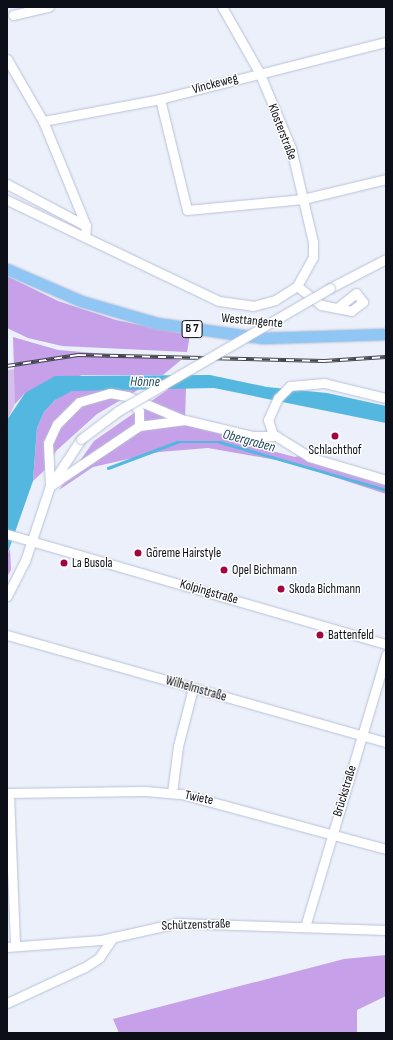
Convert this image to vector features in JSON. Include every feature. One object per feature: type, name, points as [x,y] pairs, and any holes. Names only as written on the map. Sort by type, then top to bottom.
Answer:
[{"type":"main road","name":"Westtangente","points":[[7,269],[81,301],[178,327],[263,338],[386,334]]},
{"type":"street","points":[[13,15],[49,7]]},
{"type":"street","name":"Klosterstraße","points":[[7,200],[203,295],[230,304],[253,306],[275,300],[297,286],[313,257],[303,199],[291,148],[259,72],[222,7]]},
{"type":"street","name":"Vinckeweg","points":[[43,121],[160,98],[259,72],[386,42]]},
{"type":"street","points":[[7,59],[43,121],[86,226],[85,237]]},
{"type":"street","points":[[160,98],[187,210],[303,199],[386,179]]},
{"type":"street","points":[[7,184],[86,226]]},
{"type":"street","points":[[7,596],[32,542],[50,486],[66,458],[92,429],[118,411],[330,288],[386,259]]},
{"type":"street","points":[[297,286],[321,305],[339,307]]},
{"type":"street","points":[[273,435],[268,420],[275,403],[285,389],[302,383],[324,383],[386,398]]},
{"type":"street","points":[[50,486],[46,454],[52,433],[63,416],[88,398],[110,393],[127,396],[185,420],[252,436],[273,435],[309,457],[386,480]]},
{"type":"street","points":[[127,396],[139,411],[139,426]]},
{"type":"street","points":[[50,486],[139,426],[185,420]]},
{"type":"street","name":"Kolpingstraße","points":[[7,534],[386,644]]},
{"type":"street","name":"Wilhelmstraße","points":[[7,635],[386,742]]},
{"type":"street","name":"Brückstraße","points":[[305,927],[386,655]]},
{"type":"street","points":[[172,793],[178,746],[193,688]]},
{"type":"street","name":"Twiete","points":[[8,794],[172,793],[333,833],[386,849]]},
{"type":"street","points":[[8,794],[11,946]]},
{"type":"street","name":"Schützenstraße","points":[[11,946],[113,937],[177,923],[386,930]]},
{"type":"street","points":[[7,1003],[99,958],[113,937]]},
{"type":"shaded area","points":[[7,276],[58,301],[116,320],[190,335],[187,352],[62,346],[28,338],[7,328]]},
{"type":"shaded area","points":[[13,337],[58,350],[181,360],[163,375],[82,375],[25,393],[15,404]]},
{"type":"shaded area","points":[[16,369],[15,404],[7,421],[7,370]]},
{"type":"shaded area","points":[[143,387],[97,414],[56,451],[47,468],[33,481],[37,428],[44,412],[55,400],[72,390]]},
{"type":"shaded area","points":[[170,388],[186,388],[185,420],[242,434],[249,445],[295,457],[302,455],[386,480],[386,494],[288,462],[208,448],[159,452],[93,467],[59,490],[94,441]]},
{"type":"shaded area","points":[[10,549],[11,570],[7,577],[7,555]]},
{"type":"shaded area","points":[[386,955],[386,996],[357,1010],[357,1033],[119,1033],[113,1019],[344,959]]},
{"type":"water","name":"Hönne","points":[[210,375],[267,387],[327,393],[386,406],[386,423],[214,388],[72,391],[55,400],[44,412],[37,428],[33,481],[7,555],[7,420],[25,393],[55,376]]},
{"type":"waterway","name":"Obergraben","points":[[108,468],[177,442],[220,442],[386,490]]},
{"type":"railway","points":[[7,366],[78,355],[324,361],[386,357]]},
{"type":"place","name":"Schlachthof","points":[[335,436]]},
{"type":"place","name":"Göreme Hairstyle","points":[[138,553]]},
{"type":"place","name":"La Busola","points":[[64,563]]},
{"type":"place","name":"Opel Bichmann","points":[[224,570]]},
{"type":"place","name":"Skoda Bichmann","points":[[281,589]]},
{"type":"place","name":"Battenfeld","points":[[320,635]]}]
